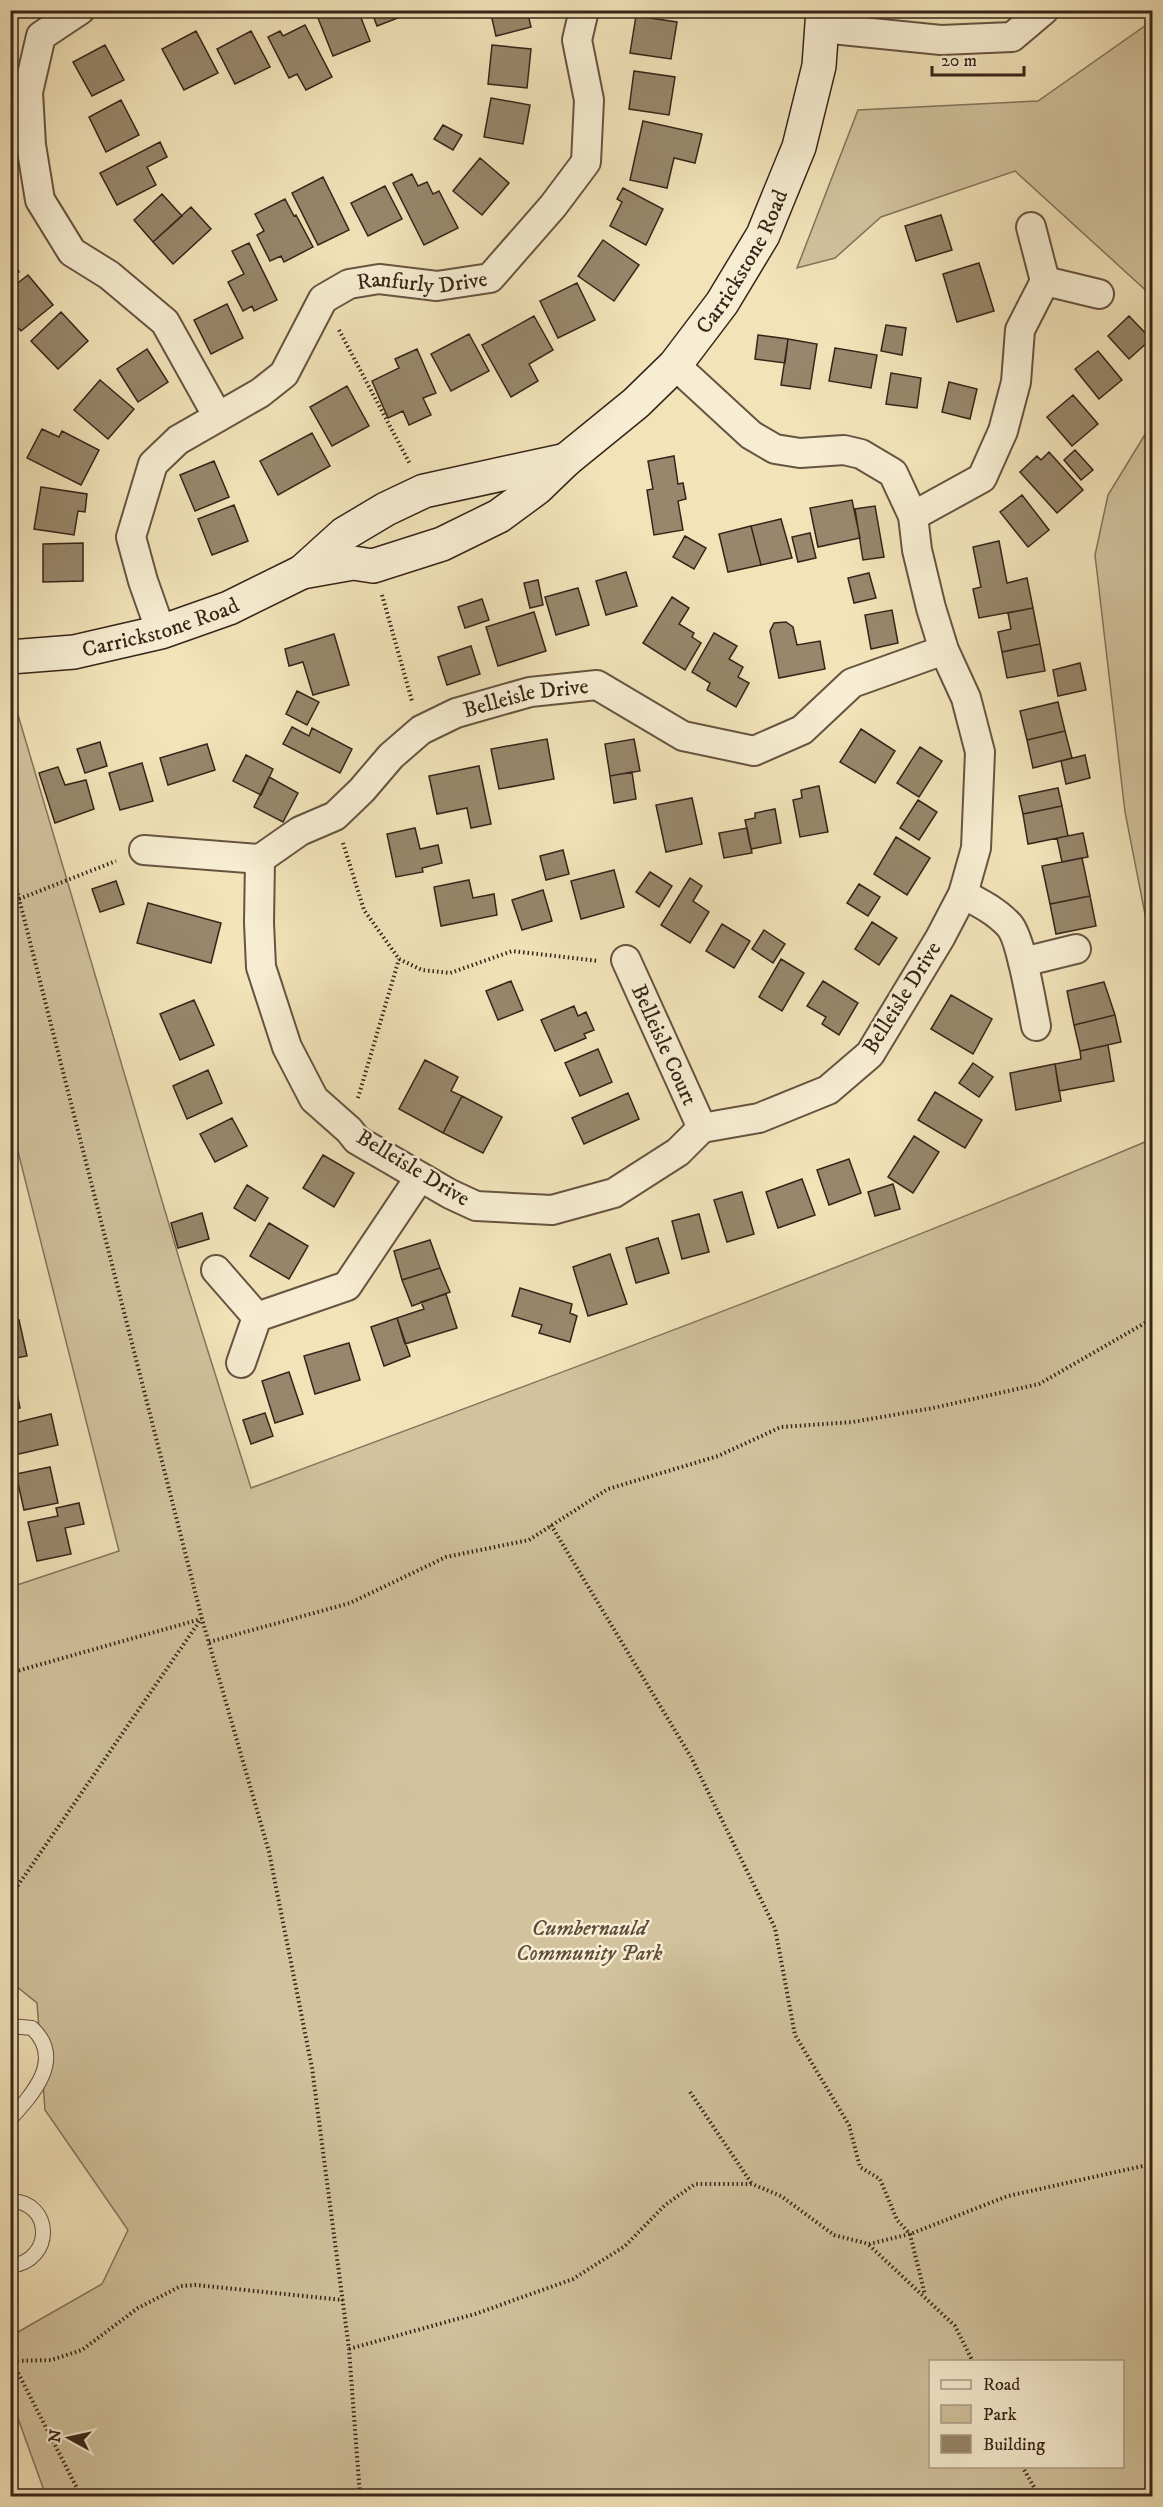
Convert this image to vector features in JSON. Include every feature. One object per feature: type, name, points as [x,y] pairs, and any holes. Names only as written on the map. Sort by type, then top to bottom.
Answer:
[{"type":"street","points":[[80,10],[41,36],[28,92],[31,146],[40,200],[72,252],[109,275],[165,322],[218,417]]},
{"type":"street","name":"Ranfurly Drive","points":[[161,632],[143,581],[131,537],[153,464],[178,440],[260,393],[284,374],[323,299],[349,284],[379,279],[436,286],[490,278],[553,206],[586,162],[589,100],[577,40],[584,10]]},
{"type":"street","points":[[823,19],[941,40],[1012,37],[1044,10]]},
{"type":"street","name":"Carrickstone Road","points":[[302,572],[353,563],[373,566],[442,544],[500,516],[537,488],[566,460],[636,403],[675,366],[722,303],[763,235],[799,147],[819,66],[823,19]]},
{"type":"street","points":[[913,516],[982,478],[1004,431],[1014,392],[1020,330],[1045,281],[1031,227]]},
{"type":"street","points":[[1045,281],[1099,294]]},
{"type":"street","name":"Belleisle Drive","points":[[675,366],[751,435],[775,449],[800,453],[844,450],[861,454],[893,473],[913,516],[917,550],[931,608],[944,650],[966,698],[980,752],[976,848],[963,894],[940,938],[870,1054],[828,1089],[759,1118],[702,1128],[678,1152],[614,1193],[552,1210],[476,1206],[420,1177],[357,1140],[314,1099],[287,1047],[261,967],[260,859],[300,831],[335,816],[362,790],[391,756],[421,730],[456,713],[530,692],[597,685],[683,736],[754,751],[802,730],[852,683],[944,650]]},
{"type":"street","name":"Carrickstone Road","points":[[10,657],[74,652],[161,632],[229,608],[302,572],[344,534],[386,509],[424,491],[566,460]]},
{"type":"street","points":[[144,850],[260,859]]},
{"type":"street","points":[[963,894],[990,908],[1011,927],[1023,962],[1036,1026]]},
{"type":"street","points":[[1023,962],[1076,949]]},
{"type":"street","name":"Belleisle Court","points":[[626,960],[702,1128]]},
{"type":"street","points":[[257,1317],[346,1286],[420,1177]]},
{"type":"street","points":[[216,1270],[257,1317]]},
{"type":"street","points":[[241,1363],[257,1317]]},
{"type":"lane","points":[[10,2026],[32,2028],[41,2038],[46,2055],[45,2073],[10,2119]]},
{"type":"lane","points":[[10,2201],[27,2204],[41,2220],[44,2230],[43,2241],[31,2259],[22,2264],[10,2266]]},
{"type":"path","points":[[323,299],[424,491]]},
{"type":"path","points":[[373,566],[421,730]]},
{"type":"path","points":[[335,816],[364,910],[399,959],[422,970],[450,973],[512,951],[591,961],[626,960]]},
{"type":"path","points":[[20,899],[144,850]]},
{"type":"path","points":[[10,863],[202,1619],[269,1852],[312,2068],[349,2349],[360,2496]]},
{"type":"path","points":[[349,1130],[399,959]]},
{"type":"path","points":[[209,1642],[350,1603],[446,1557],[529,1539],[608,1489],[718,1456],[781,1427],[853,1422],[933,1408],[1039,1384],[1152,1319]]},
{"type":"path","points":[[551,1525],[690,1757],[775,1928],[795,2036],[849,2125],[860,2167],[880,2179],[897,2220],[910,2234],[925,2295]]},
{"type":"path","points":[[10,1673],[202,1619]]},
{"type":"path","points":[[10,1897],[202,1619]]},
{"type":"path","points":[[690,2092],[752,2184]]},
{"type":"path","points":[[869,2244],[910,2234],[1008,2196],[1152,2164]]},
{"type":"path","points":[[349,2349],[475,2314],[573,2278],[625,2246],[665,2205],[695,2184],[752,2184],[781,2196],[834,2235],[869,2244],[955,2326],[972,2360]]},
{"type":"path","points":[[81,2496],[12,2360],[51,2360],[82,2350],[138,2308],[181,2286],[196,2285],[343,2300]]},
{"type":"path","points":[[1023,2468],[1039,2496]]},
{"type":"green space","points":[[1152,21],[1152,296],[1015,171],[881,217],[835,258],[797,268],[858,110],[1038,101]]},
{"type":"green space","points":[[1152,423],[1152,950],[1125,812],[1095,555],[1108,495]]},
{"type":"green space","name":"Cumbernauld Community Park","points":[[11,698],[13,698],[184,1275],[251,1488],[816,1275],[1152,1139],[1152,2496],[46,2496],[11,2399],[11,2336],[102,2284],[128,2230],[45,2110],[37,2003],[11,1982],[11,1587],[119,1551],[11,1124]]},
{"type":"building","points":[[323,10],[358,10],[370,41],[333,56],[316,13]]},
{"type":"building","points":[[371,10],[412,10],[413,12],[377,26]]},
{"type":"building","points":[[490,10],[527,10],[531,27],[496,36]]},
{"type":"building","points":[[636,16],[677,22],[671,59],[630,53]]},
{"type":"building","points":[[305,25],[332,77],[306,90],[297,74],[289,78],[268,37],[280,31],[283,36]]},
{"type":"building","points":[[196,31],[218,73],[184,90],[162,49]]},
{"type":"building","points":[[251,31],[270,67],[235,84],[217,49]]},
{"type":"building","points":[[105,45],[124,80],[92,96],[73,62]]},
{"type":"building","points":[[492,45],[531,49],[527,88],[488,84]]},
{"type":"building","points":[[634,71],[675,77],[669,115],[629,109]]},
{"type":"building","points":[[491,98],[530,105],[523,144],[484,137]]},
{"type":"building","points":[[121,100],[139,135],[106,152],[89,117]]},
{"type":"building","points":[[643,121],[702,134],[695,163],[674,158],[667,188],[630,180]]},
{"type":"building","points":[[443,125],[462,135],[453,150],[434,139]]},
{"type":"building","points":[[160,142],[167,157],[147,167],[156,185],[117,205],[100,173]]},
{"type":"building","points":[[480,158],[509,183],[482,215],[453,191]]},
{"type":"building","points":[[412,174],[418,186],[427,182],[433,194],[439,191],[458,228],[424,245],[393,183]]},
{"type":"building","points":[[323,177],[349,230],[318,245],[292,193]]},
{"type":"building","points":[[385,186],[402,219],[368,236],[351,203]]},
{"type":"building","points":[[623,188],[663,209],[646,245],[610,226],[622,202],[617,199]]},
{"type":"building","points":[[162,194],[182,216],[153,242],[134,220]]},
{"type":"building","points":[[285,199],[313,247],[284,262],[281,256],[270,261],[257,235],[264,231],[255,214]]},
{"type":"building","points":[[191,207],[211,229],[173,264],[153,242]]},
{"type":"building","points":[[941,215],[952,250],[916,261],[905,226]]},
{"type":"building","points":[[603,240],[639,265],[614,301],[578,276]]},
{"type":"building","points":[[249,243],[277,300],[254,311],[252,306],[243,311],[228,282],[244,274],[232,251]]},
{"type":"building","points":[[10,254],[19,272],[10,276]]},
{"type":"building","points":[[979,263],[994,311],[957,322],[943,274]]},
{"type":"building","points":[[28,275],[53,305],[21,331],[10,318],[10,289]]},
{"type":"building","points":[[577,283],[595,320],[558,338],[540,301]]},
{"type":"building","points":[[227,304],[243,338],[211,354],[194,320]]},
{"type":"building","points":[[61,312],[88,341],[58,369],[31,341]]},
{"type":"building","points":[[534,316],[553,350],[529,364],[538,381],[511,397],[482,345]]},
{"type":"building","points":[[1129,316],[1151,339],[1129,359],[1108,336]]},
{"type":"building","points":[[886,325],[906,328],[902,355],[881,351]]},
{"type":"building","points":[[469,334],[489,371],[451,391],[431,354]]},
{"type":"building","points":[[758,335],[788,339],[785,363],[755,359]]},
{"type":"building","points":[[788,339],[817,344],[810,389],[781,385]]},
{"type":"building","points":[[835,348],[877,355],[871,388],[829,381]]},
{"type":"building","points":[[147,349],[168,382],[138,402],[117,369]]},
{"type":"building","points":[[417,349],[436,393],[423,398],[431,415],[409,425],[403,411],[388,418],[372,381],[399,368],[395,359]]},
{"type":"building","points":[[1098,351],[1122,380],[1099,399],[1075,369]]},
{"type":"building","points":[[891,373],[921,378],[917,408],[886,404]]},
{"type":"building","points":[[100,380],[134,409],[108,439],[74,410]]},
{"type":"building","points":[[949,382],[977,389],[970,419],[942,412]]},
{"type":"building","points":[[347,386],[369,426],[332,446],[310,407]]},
{"type":"building","points":[[1073,395],[1098,424],[1072,446],[1047,417]]},
{"type":"building","points":[[42,429],[59,437],[62,431],[99,450],[81,485],[27,458]]},
{"type":"building","points":[[312,433],[330,466],[278,495],[260,461]]},
{"type":"building","points":[[1075,450],[1093,470],[1081,480],[1064,460]]},
{"type":"building","points":[[1049,452],[1083,490],[1057,513],[1020,472],[1037,456],[1041,460]]},
{"type":"building","points":[[674,456],[678,484],[683,483],[686,499],[678,501],[683,530],[654,535],[647,490],[653,489],[648,461]]},
{"type":"building","points":[[214,461],[229,497],[195,511],[180,475]]},
{"type":"building","points":[[41,487],[87,494],[85,512],[78,511],[74,535],[34,529]]},
{"type":"building","points":[[1022,495],[1049,530],[1028,547],[1000,512]]},
{"type":"building","points":[[852,500],[860,538],[818,547],[810,508]]},
{"type":"building","points":[[234,505],[248,541],[212,555],[198,519]]},
{"type":"building","points":[[875,506],[884,557],[863,560],[855,509]]},
{"type":"building","points":[[781,519],[792,558],[761,565],[751,526]]},
{"type":"building","points":[[751,526],[761,565],[728,572],[719,534]]},
{"type":"building","points":[[810,533],[816,558],[798,562],[792,537]]},
{"type":"building","points":[[685,536],[706,548],[694,569],[673,557]]},
{"type":"building","points":[[999,541],[1007,583],[1027,578],[1033,608],[979,618],[973,589],[981,587],[973,547]]},
{"type":"building","points":[[83,543],[83,581],[43,582],[43,544]]},
{"type":"building","points":[[626,572],[637,606],[606,615],[596,581]]},
{"type":"building","points":[[869,573],[876,598],[854,603],[848,578]]},
{"type":"building","points":[[538,580],[543,605],[530,608],[524,583]]},
{"type":"building","points":[[578,588],[589,625],[556,635],[545,597]]},
{"type":"building","points":[[672,597],[689,608],[679,624],[694,633],[692,637],[701,643],[685,670],[643,643]]},
{"type":"building","points":[[482,599],[489,620],[465,628],[458,607]]},
{"type":"building","points":[[1033,608],[1040,644],[1002,652],[998,632],[1011,629],[1008,613]]},
{"type":"building","points":[[892,610],[898,643],[871,649],[865,615]]},
{"type":"building","points":[[534,612],[546,651],[498,666],[486,627]]},
{"type":"building","points":[[786,622],[793,627],[797,645],[820,641],[825,669],[779,678],[770,631],[774,623]]},
{"type":"building","points":[[714,633],[737,646],[729,659],[743,667],[738,677],[749,683],[736,707],[707,690],[710,683],[692,672]]},
{"type":"building","points":[[334,634],[349,685],[313,695],[303,662],[289,666],[285,649]]},
{"type":"building","points":[[1040,644],[1045,671],[1007,678],[1002,652]]},
{"type":"building","points":[[471,646],[480,674],[447,685],[438,657]]},
{"type":"building","points":[[1080,663],[1086,690],[1058,696],[1053,670]]},
{"type":"building","points":[[297,691],[319,702],[307,725],[286,714]]},
{"type":"building","points":[[1058,702],[1065,731],[1027,740],[1020,711]]},
{"type":"building","points":[[292,727],[309,736],[312,728],[352,749],[340,773],[283,744]]},
{"type":"building","points":[[861,729],[895,751],[875,783],[840,762]]},
{"type":"building","points":[[1065,731],[1072,758],[1033,768],[1027,740]]},
{"type":"building","points":[[547,739],[554,779],[499,789],[491,749]]},
{"type":"building","points":[[634,739],[640,771],[610,776],[605,744]]},
{"type":"building","points":[[100,742],[107,766],[85,773],[77,749]]},
{"type":"building","points":[[207,744],[215,770],[168,785],[160,758]]},
{"type":"building","points":[[920,747],[942,761],[919,797],[897,783]]},
{"type":"building","points":[[246,755],[273,769],[261,795],[233,781]]},
{"type":"building","points":[[1085,755],[1090,778],[1066,784],[1061,761]]},
{"type":"building","points":[[142,763],[153,801],[120,810],[109,773]]},
{"type":"building","points":[[479,766],[491,824],[471,828],[467,808],[437,814],[429,776]]},
{"type":"building","points":[[58,767],[65,785],[86,780],[94,809],[55,823],[39,773]]},
{"type":"building","points":[[632,772],[636,799],[614,803],[610,776]]},
{"type":"building","points":[[269,777],[298,793],[283,822],[254,807]]},
{"type":"building","points":[[819,786],[828,832],[800,837],[793,800],[802,798],[801,790]]},
{"type":"building","points":[[1058,788],[1062,806],[1023,814],[1019,796]]},
{"type":"building","points":[[692,798],[702,844],[666,852],[656,805]]},
{"type":"building","points":[[918,800],[937,812],[919,840],[900,828]]},
{"type":"building","points":[[1062,806],[1068,836],[1028,844],[1023,814]]},
{"type":"building","points":[[775,809],[781,843],[751,849],[745,820],[755,818],[755,813]]},
{"type":"building","points":[[415,828],[420,849],[438,845],[442,863],[422,868],[423,872],[396,877],[387,834]]},
{"type":"building","points":[[747,828],[752,853],[724,858],[719,833]]},
{"type":"building","points":[[1083,833],[1088,857],[1062,862],[1057,838]]},
{"type":"building","points":[[896,837],[930,858],[907,895],[874,874]]},
{"type":"building","points":[[563,850],[569,874],[546,880],[540,856]]},
{"type":"building","points":[[1082,858],[1090,896],[1050,904],[1042,866]]},
{"type":"building","points":[[614,870],[624,907],[581,919],[571,881]]},
{"type":"building","points":[[650,872],[672,886],[659,907],[636,892]]},
{"type":"building","points":[[690,878],[702,886],[693,901],[709,912],[690,943],[661,925]]},
{"type":"building","points":[[469,880],[473,898],[494,894],[497,915],[441,926],[434,887]]},
{"type":"building","points":[[116,881],[124,904],[100,912],[92,889]]},
{"type":"building","points":[[859,884],[880,897],[868,916],[847,903]]},
{"type":"building","points":[[543,890],[552,921],[522,930],[512,900]]},
{"type":"building","points":[[1090,896],[1096,926],[1056,934],[1050,904]]},
{"type":"building","points":[[148,903],[221,923],[211,963],[137,943]]},
{"type":"building","points":[[872,922],[897,938],[879,965],[855,949]]},
{"type":"building","points":[[722,924],[750,941],[734,968],[706,951]]},
{"type":"building","points":[[764,930],[785,944],[773,963],[752,949]]},
{"type":"building","points":[[781,959],[804,973],[782,1011],[759,997]]},
{"type":"building","points":[[511,981],[523,1010],[498,1020],[486,991]]},
{"type":"building","points":[[823,981],[858,1003],[839,1035],[822,1024],[826,1017],[807,1006]]},
{"type":"building","points":[[1104,982],[1115,1015],[1074,1025],[1067,991]]},
{"type":"building","points":[[951,995],[992,1019],[973,1054],[931,1029]]},
{"type":"building","points":[[194,1000],[214,1045],[180,1060],[160,1014]]},
{"type":"building","points":[[574,1006],[578,1016],[586,1012],[594,1030],[584,1034],[586,1038],[555,1051],[541,1020]]},
{"type":"building","points":[[1115,1015],[1121,1042],[1080,1051],[1074,1025]]},
{"type":"building","points":[[1108,1045],[1114,1081],[1059,1091],[1055,1064],[1081,1059],[1080,1051]]},
{"type":"building","points":[[598,1049],[612,1082],[580,1096],[565,1063]]},
{"type":"building","points":[[425,1060],[458,1077],[451,1091],[462,1096],[443,1133],[399,1109]]},
{"type":"building","points":[[973,1063],[993,1077],[979,1097],[959,1083]]},
{"type":"building","points":[[1055,1064],[1061,1101],[1016,1110],[1010,1073]]},
{"type":"building","points":[[208,1070],[222,1103],[187,1119],[173,1086]]},
{"type":"building","points":[[935,1092],[982,1120],[965,1148],[918,1120]]},
{"type":"building","points":[[628,1093],[639,1119],[584,1144],[572,1118]]},
{"type":"building","points":[[462,1096],[502,1117],[483,1153],[443,1133]]},
{"type":"building","points":[[232,1118],[247,1146],[215,1162],[200,1134]]},
{"type":"building","points":[[914,1136],[939,1152],[913,1193],[888,1177]]},
{"type":"building","points":[[323,1155],[354,1173],[334,1207],[303,1188]]},
{"type":"building","points":[[849,1159],[861,1193],[829,1205],[817,1170]]},
{"type":"building","points":[[802,1179],[815,1215],[778,1228],[766,1192]]},
{"type":"building","points":[[893,1184],[900,1209],[875,1216],[868,1192]]},
{"type":"building","points":[[247,1185],[268,1198],[255,1221],[234,1208]]},
{"type":"building","points":[[742,1192],[754,1234],[727,1242],[714,1200]]},
{"type":"building","points":[[202,1213],[209,1239],[178,1248],[171,1223]]},
{"type":"building","points":[[699,1214],[709,1252],[682,1259],[672,1221]]},
{"type":"building","points":[[269,1223],[308,1246],[289,1279],[250,1256]]},
{"type":"building","points":[[658,1238],[669,1273],[636,1283],[626,1248]]},
{"type":"building","points":[[430,1240],[440,1268],[402,1280],[394,1251]]},
{"type":"building","points":[[610,1254],[627,1304],[588,1316],[573,1267]]},
{"type":"building","points":[[440,1268],[450,1292],[412,1306],[402,1280]]},
{"type":"building","points":[[520,1288],[572,1304],[570,1313],[577,1316],[570,1342],[539,1333],[542,1325],[512,1316]]},
{"type":"building","points":[[446,1294],[457,1328],[405,1344],[397,1318],[424,1309],[421,1302]]},
{"type":"building","points":[[397,1318],[410,1356],[384,1366],[371,1327]]},
{"type":"building","points":[[19,1320],[27,1356],[10,1359],[10,1322]]},
{"type":"building","points":[[349,1343],[360,1380],[315,1394],[304,1356]]},
{"type":"building","points":[[289,1372],[303,1414],[275,1423],[262,1381]]},
{"type":"building","points":[[10,1374],[13,1374],[20,1408],[10,1410]]},
{"type":"building","points":[[265,1413],[273,1436],[251,1444],[243,1420]]},
{"type":"building","points":[[51,1414],[58,1445],[10,1456],[10,1424]]},
{"type":"building","points":[[50,1467],[58,1503],[24,1510],[16,1474]]},
{"type":"building","points":[[79,1503],[84,1524],[65,1528],[71,1554],[37,1561],[28,1522],[58,1516],[56,1508]]}]
